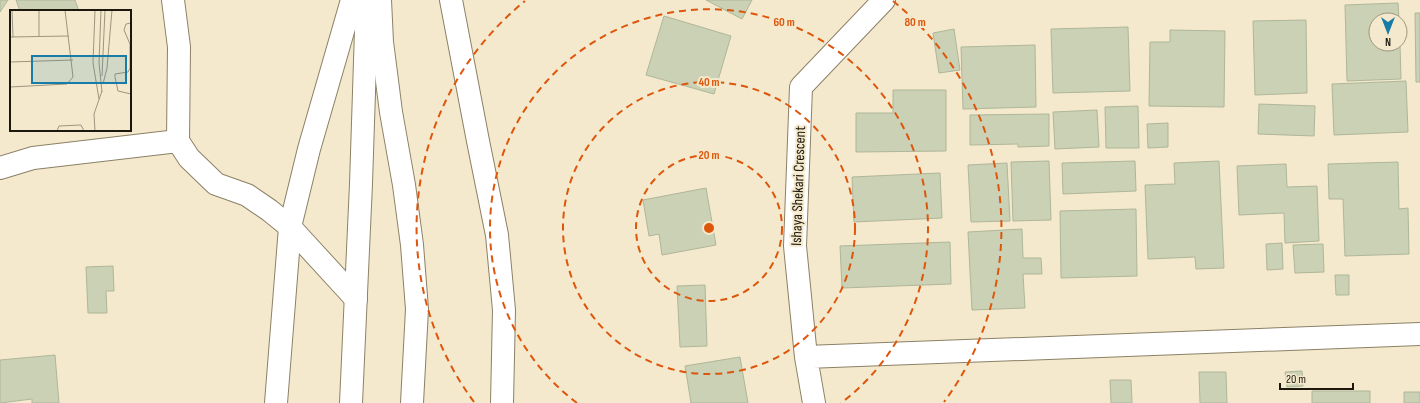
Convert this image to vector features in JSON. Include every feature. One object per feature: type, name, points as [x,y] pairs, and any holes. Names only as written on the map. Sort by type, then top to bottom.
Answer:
[{"type":"main road","points":[[173,0],[179,47],[178,141],[189,158],[216,184],[247,195],[290,227],[356,300]]},
{"type":"main road","points":[[276,403],[290,227],[310,149],[352,0]]},
{"type":"main road","points":[[351,403],[361,184],[367,0]]},
{"type":"main road","points":[[380,0],[382,42],[391,112],[404,185],[412,245],[417,309],[412,403]]},
{"type":"main road","points":[[451,0],[497,235],[504,310],[502,403]]},
{"type":"main road","name":"Ishaya Shekari Crescent","points":[[814,403],[806,357],[795,246],[801,87],[884,0]]},
{"type":"main road","points":[[0,168],[34,158],[178,141]]},
{"type":"main road","points":[[806,357],[1420,334]]},
{"type":"building","points":[[0,0],[8,0],[0,12]]},
{"type":"building","points":[[16,0],[75,0],[79,10],[20,10]]},
{"type":"building","points":[[706,0],[752,0],[742,19]]},
{"type":"building","points":[[1398,3],[1399,12],[1368,12],[1368,52],[1400,52],[1401,79],[1347,81],[1345,5]]},
{"type":"building","points":[[1415,13],[1420,13],[1420,82],[1416,82]]},
{"type":"building","points":[[664,16],[731,36],[714,94],[646,75]]},
{"type":"building","points":[[1306,20],[1307,93],[1255,95],[1253,21]]},
{"type":"building","points":[[1128,27],[1130,91],[1053,93],[1051,29]]},
{"type":"building","points":[[954,29],[960,70],[939,73],[933,33]]},
{"type":"building","points":[[1170,30],[1225,31],[1224,107],[1149,106],[1150,42],[1170,42]]},
{"type":"building","points":[[1035,45],[1036,107],[963,109],[961,47]]},
{"type":"building","points":[[1406,81],[1408,132],[1334,135],[1332,84]]},
{"type":"building","points":[[893,90],[946,90],[946,151],[856,152],[856,113],[893,113]]},
{"type":"building","points":[[1259,104],[1315,106],[1314,136],[1258,134]]},
{"type":"building","points":[[1138,106],[1139,148],[1106,148],[1105,107]]},
{"type":"building","points":[[1097,110],[1099,147],[1055,149],[1053,112]]},
{"type":"building","points":[[1049,114],[1049,146],[1018,147],[1018,144],[970,145],[970,115]]},
{"type":"building","points":[[1168,123],[1168,147],[1148,148],[1147,124]]},
{"type":"building","points":[[1049,161],[1051,220],[1013,221],[1011,162]]},
{"type":"building","points":[[1135,161],[1136,191],[1063,194],[1062,163]]},
{"type":"building","points":[[1219,161],[1224,268],[1196,269],[1195,257],[1148,259],[1145,185],[1175,184],[1174,163]]},
{"type":"building","points":[[1398,162],[1399,209],[1408,208],[1409,254],[1345,256],[1343,199],[1329,199],[1328,164]]},
{"type":"building","points":[[1007,163],[1010,221],[971,222],[968,165]]},
{"type":"building","points":[[1286,164],[1287,187],[1317,186],[1319,241],[1285,243],[1284,213],[1239,215],[1237,166]]},
{"type":"building","points":[[940,173],[942,218],[854,222],[852,177]]},
{"type":"building","points":[[706,188],[716,245],[662,255],[659,234],[649,236],[643,200]]},
{"type":"building","points":[[1136,209],[1137,276],[1061,278],[1060,211]]},
{"type":"building","points":[[1022,229],[1023,258],[1041,258],[1042,274],[1023,274],[1025,308],[972,310],[968,232]]},
{"type":"building","points":[[950,242],[951,284],[842,288],[840,246]]},
{"type":"building","points":[[1282,243],[1283,269],[1267,270],[1266,244]]},
{"type":"building","points":[[1323,244],[1324,272],[1295,273],[1293,245]]},
{"type":"building","points":[[113,266],[114,291],[106,291],[107,313],[88,313],[86,267]]},
{"type":"building","points":[[1335,275],[1349,275],[1349,295],[1336,295]]},
{"type":"building","points":[[705,285],[707,346],[680,347],[677,286]]},
{"type":"building","points":[[55,355],[59,403],[32,403],[32,399],[0,403],[0,360]]},
{"type":"building","points":[[740,357],[748,403],[691,403],[685,366]]},
{"type":"building","points":[[1302,371],[1303,386],[1287,387],[1285,372]]},
{"type":"building","points":[[1199,372],[1226,372],[1227,403],[1200,403]]},
{"type":"building","points":[[1110,380],[1131,380],[1132,403],[1111,403]]},
{"type":"building","points":[[1312,391],[1370,391],[1370,403],[1312,403]]},
{"type":"building","points":[[1404,392],[1420,392],[1420,403],[1404,403]]}]
